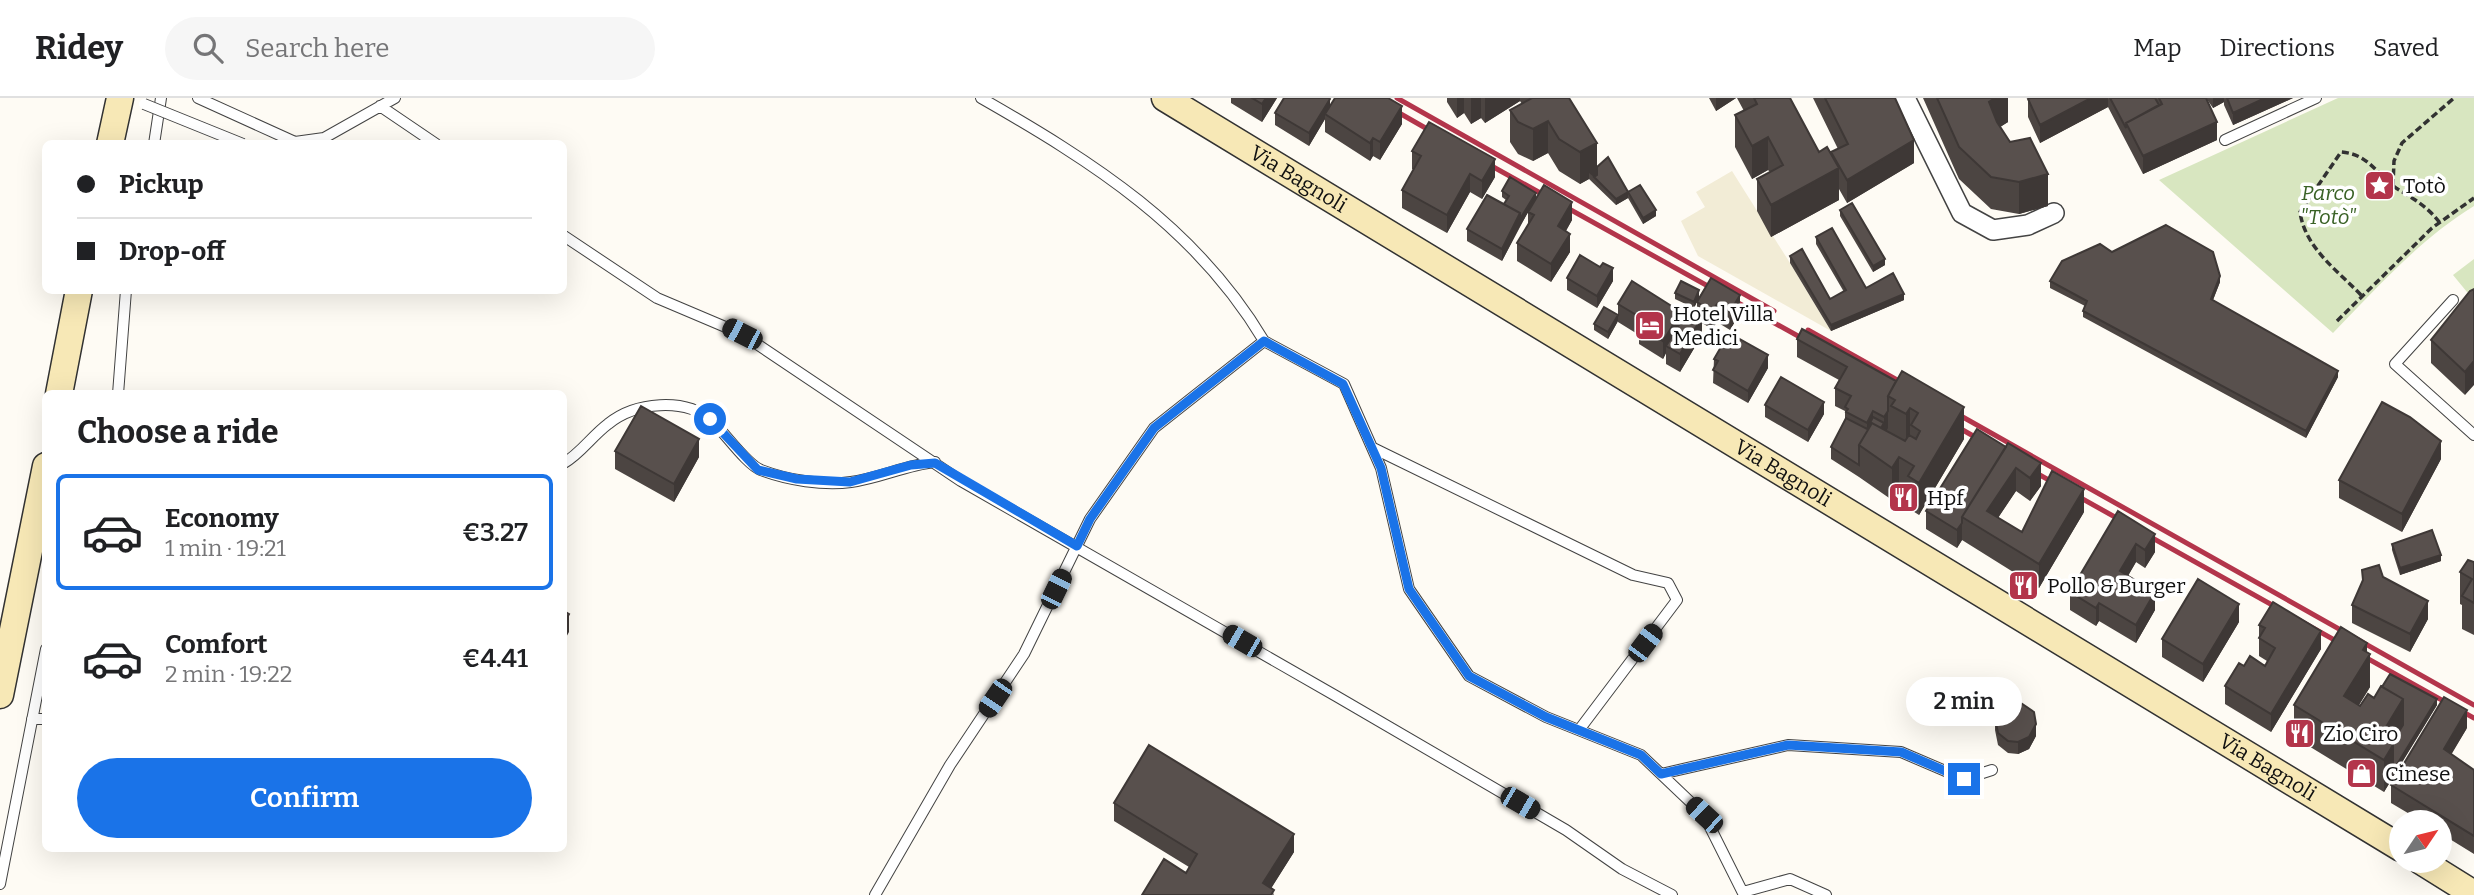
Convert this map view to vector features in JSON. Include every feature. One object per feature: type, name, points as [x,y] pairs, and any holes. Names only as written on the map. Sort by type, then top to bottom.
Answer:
[{"type":"street","name":"Via Bagnoli","points":[[1165,98],[2389,841]]},
{"type":"street","points":[[1905,98],[1962,213],[1993,230],[2028,225],[2054,213]]},
{"type":"street","points":[[112,140],[132,101]]},
{"type":"street","points":[[60,390],[78,294]]},
{"type":"street","points":[[0,695],[42,486]]},
{"type":"street","points":[[2440,873],[2474,894]]},
{"type":"lane","points":[[154,140],[161,98]]},
{"type":"lane","points":[[198,98],[291,140]]},
{"type":"lane","points":[[310,140],[324,138],[395,98]]},
{"type":"lane","points":[[981,98],[1129,190],[1204,258],[1264,341],[1343,384],[1381,468],[1409,589],[1469,676],[1546,717],[1641,755],[1704,815],[1743,893],[1790,879],[1826,895]]},
{"type":"lane","points":[[2225,140],[2316,98]]},
{"type":"lane","points":[[132,101],[233,140]]},
{"type":"lane","points":[[380,106],[430,140]]},
{"type":"lane","points":[[567,238],[657,298],[742,334],[935,463],[1566,830],[1622,869],[1672,895]]},
{"type":"lane","points":[[118,390],[126,294]]},
{"type":"lane","points":[[2453,300],[2395,364],[2474,435]]},
{"type":"lane","points":[[875,895],[950,765],[1024,654],[1090,519],[1154,428],[1264,341]]},
{"type":"lane","points":[[567,460],[610,422],[627,412],[666,405],[692,407],[710,419],[758,470],[797,479],[850,482],[911,465],[935,463]]},
{"type":"lane","points":[[1372,447],[1633,575],[1668,583],[1677,600],[1579,730]]},
{"type":"lane","points":[[0,884],[42,669]]},
{"type":"lane","points":[[32,719],[42,719]]},
{"type":"lane","points":[[1661,774],[1788,745],[1901,752],[1964,779],[1992,770]]},
{"type":"path","points":[[2393,186],[2395,161],[2402,143],[2454,98]]},
{"type":"path","points":[[2361,295],[2315,250],[2302,230],[2300,212],[2341,152],[2353,153],[2367,160],[2393,186],[2426,205],[2440,223]]},
{"type":"path","points":[[2337,321],[2361,295],[2440,223],[2474,198]]},
{"type":"shaded area","points":[[1732,171],[1831,331],[1698,256],[1681,221],[1705,207],[1696,192]]},
{"type":"green space","name":"Parco \"Totò\"","points":[[2338,98],[2474,98],[2474,206],[2417,249],[2333,333],[2159,180]]},
{"type":"green space","points":[[2474,259],[2474,293],[2467,292],[2453,275]]},
{"type":"building","points":[[1252,98],[1266,98],[1262,104]]},
{"type":"building","points":[[1284,98],[1330,99],[1309,133],[1275,113]]},
{"type":"building","points":[[1335,98],[1388,98],[1402,106],[1380,142],[1373,138],[1370,143],[1325,114]]},
{"type":"building","points":[[1532,98],[1569,98],[1597,143],[1580,152],[1559,139],[1548,121],[1533,129],[1518,122],[1510,110]]},
{"type":"building","points":[[1754,98],[1790,98],[1819,152],[1827,147],[1839,168],[1771,205],[1757,179],[1783,165],[1768,137],[1752,146],[1735,115],[1757,104]]},
{"type":"building","points":[[1825,98],[1895,98],[1914,140],[1847,180],[1831,152],[1848,144]]},
{"type":"building","points":[[1937,98],[1995,98],[1989,102],[1997,122],[2010,142],[2030,138],[2048,174],[2019,182],[1991,177],[1959,147]]},
{"type":"building","points":[[2091,98],[2040,125],[2028,99]]},
{"type":"building","points":[[2110,98],[2155,98],[2159,105],[2126,123],[2126,128]]},
{"type":"building","points":[[2159,98],[2206,98],[2217,122],[2143,156],[2126,123],[2162,104]]},
{"type":"building","points":[[2227,98],[2265,98],[2233,113]]},
{"type":"building","points":[[1429,122],[1495,159],[1482,181],[1470,174],[1447,215],[1402,190],[1421,156],[1412,151]]},
{"type":"building","points":[[1608,157],[1628,192],[1616,199],[1594,177],[1597,175],[1597,167]]},
{"type":"building","points":[[1510,177],[1536,193],[1520,219],[1520,213],[1504,204],[1509,196],[1502,191]]},
{"type":"building","points":[[1544,185],[1572,202],[1558,226],[1570,234],[1551,264],[1517,243],[1534,215],[1528,212]]},
{"type":"building","points":[[1640,185],[1656,210],[1643,218],[1628,192]]},
{"type":"building","points":[[1487,195],[1520,213],[1502,249],[1467,229]]},
{"type":"building","points":[[1852,203],[1885,259],[1873,266],[1840,210]]},
{"type":"building","points":[[2166,225],[2213,252],[2220,276],[2211,299],[2338,371],[2306,431],[2083,311],[2087,301],[2050,281],[2062,261],[2100,244],[2112,252]]},
{"type":"building","points":[[1832,228],[1866,288],[1893,273],[1904,294],[1831,325],[1790,256],[1802,249],[1830,299],[1846,290],[1816,237]]},
{"type":"building","points":[[1580,255],[1600,267],[1603,263],[1613,268],[1597,296],[1567,278]]},
{"type":"building","points":[[1711,278],[1740,295],[1730,312],[1717,304],[1712,311],[1697,302]]},
{"type":"building","points":[[1632,281],[1681,312],[1663,341],[1639,326],[1643,319],[1618,304]]},
{"type":"building","points":[[1681,281],[1699,290],[1694,302],[1675,293]]},
{"type":"building","points":[[2474,289],[2474,361],[2465,372],[2431,340]]},
{"type":"building","points":[[1604,307],[1618,315],[1608,332],[1594,324]]},
{"type":"building","points":[[1689,309],[1702,317],[1680,354],[1666,346]]},
{"type":"building","points":[[1802,329],[1896,381],[1888,396],[1888,411],[1884,417],[1873,411],[1867,423],[1846,412],[1848,409],[1845,407],[1851,396],[1835,388],[1847,367],[1797,339]]},
{"type":"building","points":[[1729,333],[1768,355],[1748,391],[1713,370],[1718,361],[1714,359]]},
{"type":"building","points":[[1902,371],[1964,407],[1919,483],[1908,476],[1914,466],[1899,457],[1892,468],[1859,445],[1872,423],[1905,441],[1909,435],[1916,439],[1920,431],[1911,425],[1918,413],[1910,408],[1906,414],[1891,406],[1895,400],[1888,396]]},
{"type":"building","points":[[1781,377],[1824,402],[1808,430],[1765,405]]},
{"type":"building","points":[[2382,402],[2410,417],[2441,441],[2402,514],[2339,480]]},
{"type":"building","points":[[641,406],[699,439],[674,484],[615,451]]},
{"type":"building","points":[[1873,417],[1884,423],[1881,428],[1872,423],[1859,445],[1859,465],[1831,447],[1846,418],[1867,429]]},
{"type":"building","points":[[1977,429],[2006,447],[1962,517],[1962,523],[1957,530],[1926,511]]},
{"type":"building","points":[[2008,443],[2041,463],[2030,478],[2016,468],[1987,511],[2022,532],[2052,471],[2084,489],[2039,564],[1962,517]]},
{"type":"building","points":[[2118,511],[2155,534],[2145,550],[2136,544],[2120,571],[2155,592],[2136,625],[2099,603],[2096,608],[2070,592]]},
{"type":"building","points":[[2432,530],[2441,555],[2400,568],[2392,544]]},
{"type":"building","points":[[2468,560],[2474,562],[2474,603],[2462,596],[2472,579],[2460,572]]},
{"type":"building","points":[[2379,565],[2383,577],[2428,601],[2410,634],[2352,605],[2363,580],[2362,570]]},
{"type":"building","points":[[2198,579],[2239,604],[2203,664],[2162,639]]},
{"type":"building","points":[[2273,602],[2321,631],[2271,714],[2225,686],[2239,663],[2244,666],[2250,656],[2265,666],[2275,648],[2259,638],[2265,628],[2259,625]]},
{"type":"building","points":[[2341,627],[2367,643],[2363,650],[2370,654],[2344,696],[2360,706],[2368,694],[2374,698],[2381,686],[2403,699],[2380,737],[2393,745],[2384,760],[2294,705]]},
{"type":"building","points":[[2390,674],[2437,699],[2393,771],[2391,744],[2403,725],[2403,699],[2382,687]]},
{"type":"building","points":[[2444,697],[2467,710],[2444,749],[2474,770],[2474,836],[2452,822],[2452,810],[2432,810],[2391,785]]},
{"type":"building","points":[[2018,701],[2034,712],[2036,724],[2029,737],[2018,742],[2008,741],[1998,733],[1995,718],[2004,704]]},
{"type":"building","points":[[1149,745],[1294,834],[1263,883],[1274,890],[1271,895],[1142,895],[1164,859],[1186,873],[1197,854],[1114,803]]},
{"type":"railway","points":[[1373,98],[1443,138]]},
{"type":"railway","points":[[1397,98],[1774,311]]},
{"type":"railway","points":[[1479,159],[1816,346]]},
{"type":"railway","points":[[1808,330],[1915,390]]},
{"type":"railway","points":[[1945,407],[2474,705]]},
{"type":"railway","points":[[1947,421],[1989,445]]},
{"type":"railway","points":[[2022,465],[2474,718]]},
{"type":"place","name":"Totò","points":[[2380,186]]},
{"type":"place","name":"Hotel Villa Medici","points":[[1650,326]]},
{"type":"place","name":"Hpf","points":[[1904,498]]},
{"type":"place","name":"Pollo & Burger","points":[[2024,586]]},
{"type":"place","name":"Zio Ciro","points":[[2300,734]]},
{"type":"place","name":"Cinese","points":[[2362,774]]},
{"type":"route","points":[[710,419],[758,470],[797,479],[850,482],[911,465],[935,463],[961,481],[1077,546],[1090,519],[1154,428],[1264,341],[1343,384],[1381,468],[1409,589],[1469,676],[1546,717],[1641,755],[1661,774],[1788,745],[1901,752],[1935,769],[1964,779]]}]
